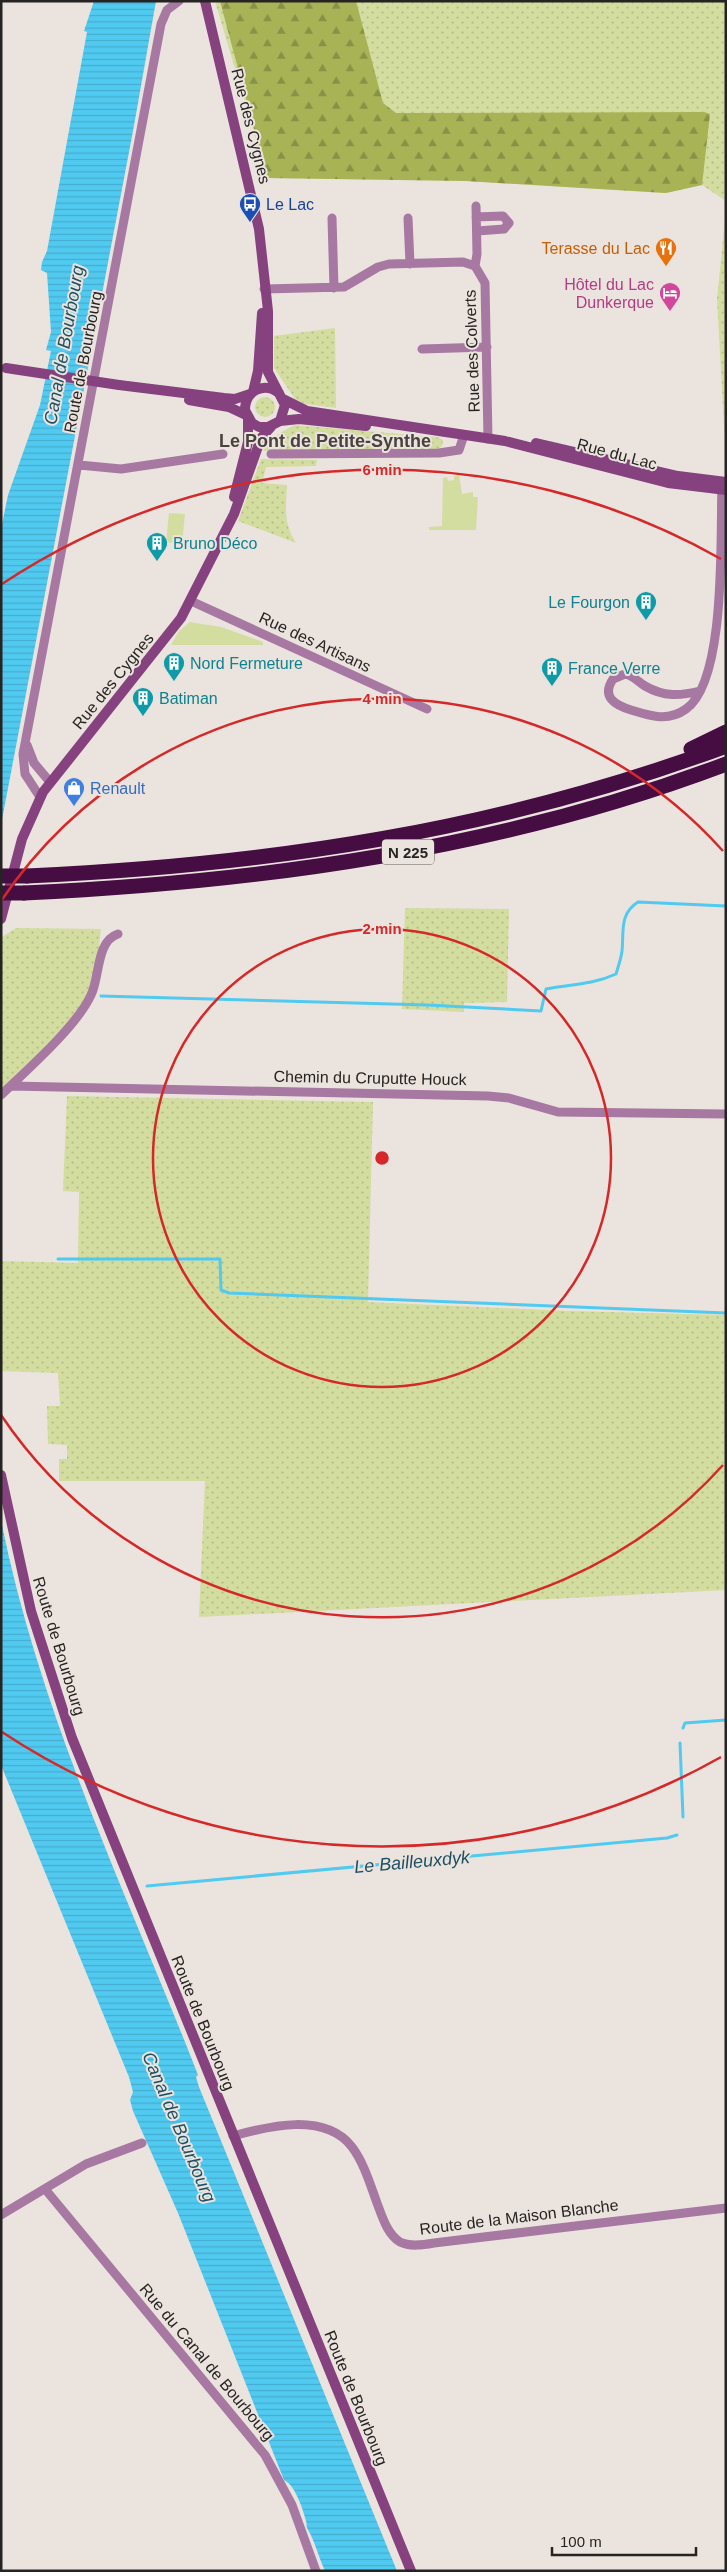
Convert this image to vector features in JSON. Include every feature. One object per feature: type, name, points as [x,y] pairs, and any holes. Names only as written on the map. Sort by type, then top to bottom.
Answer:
[{"type":"highway","points":[[567,797],[614,776],[697,746],[726,732]]},
{"type":"highway","name":"N 225","points":[[1,876],[184,867],[306,852],[428,831],[567,797],[726,746]]},
{"type":"highway","name":"N 225","points":[[1,893],[201,882],[351,863],[444,845],[537,823],[638,794],[726,764]]},
{"type":"main road","name":"Rue des Cygnes","points":[[205,1],[254,200],[261,247],[268,322],[268,372],[281,396]]},
{"type":"main road","name":"Rue des Cygnes","points":[[251,393],[258,371],[264,289]]},
{"type":"main road","points":[[4,368],[119,385],[235,399],[266,387],[281,396],[285,410],[276,424],[259,427],[247,417],[229,407],[119,385]]},
{"type":"main road","points":[[247,417],[246,402],[251,393]]},
{"type":"main road","name":"Rue du Lac","points":[[281,396],[304,410],[505,442],[548,444],[724,486]]},
{"type":"main road","name":"Rue des Cygnes","points":[[203,578],[241,475],[249,438],[247,417]]},
{"type":"main road","name":"Rue du Lac","points":[[276,424],[299,419],[418,429]]},
{"type":"main road","name":"Rue des Cygnes","points":[[1,919],[22,839],[40,798],[50,782],[158,649],[191,601],[237,506],[260,438],[276,424]]},
{"type":"main road","name":"Route de Bourbourg","points":[[1,1475],[28,1599],[60,1705],[95,1799],[411,2571]]},
{"type":"street","name":"Route de Bourbourg","points":[[40,798],[29,783],[24,769],[23,754],[80,465],[161,24],[168,10],[179,1]]},
{"type":"street","name":"Rue des Colverts","points":[[475,266],[477,257],[476,206]]},
{"type":"street","points":[[476,217],[503,216],[509,222],[504,229],[477,231]]},
{"type":"street","points":[[332,218],[334,288]]},
{"type":"street","points":[[408,218],[410,264]]},
{"type":"street","name":"Rue des Colverts","points":[[264,289],[334,288],[347,285],[381,266],[463,262],[475,266],[485,283],[488,439]]},
{"type":"street","points":[[422,349],[487,347]]},
{"type":"street","points":[[271,454],[439,453],[459,450],[464,436]]},
{"type":"street","points":[[80,465],[121,469],[223,454]]},
{"type":"street","name":"Rue du Lac","points":[[700,691],[680,696],[670,695],[650,688],[625,674],[615,676],[608,690],[609,697],[616,704],[657,717],[668,717],[684,711],[692,704],[700,691],[711,658],[717,625],[724,486]]},
{"type":"street","name":"Rue des Artisans","points":[[191,601],[427,709]]},
{"type":"street","name":"Route de Bourbourg","points":[[27,736],[30,756],[50,782]]},
{"type":"street","points":[[1,1095],[83,1009],[92,993],[105,945],[110,938],[118,934]]},
{"type":"street","name":"Chemin du Cruputte Houck","points":[[11,1086],[480,1096],[509,1098],[558,1112],[726,1114]]},
{"type":"street","name":"Route de la Maison Blanche","points":[[233,2136],[277,2127],[305,2126],[325,2128],[340,2135],[360,2160],[388,2230],[399,2241],[407,2244],[434,2243],[726,2208]]},
{"type":"street","points":[[1,2215],[86,2164],[142,2143]]},
{"type":"street","name":"Rue du Canal de Bourbourg","points":[[45,2189],[265,2455],[292,2505],[316,2571]]},
{"type":"green space","points":[[215,1],[726,1],[726,201],[702,185],[666,193],[466,181],[267,178]]},
{"type":"green space","points":[[220,1],[356,1],[383,103],[396,113],[704,112],[710,114],[702,185],[666,193],[466,181],[267,178]]},
{"type":"green space","points":[[726,209],[726,462],[717,299]]},
{"type":"green space","points":[[335,328],[336,408],[305,404],[295,399],[274,368],[274,336]]},
{"type":"green space","points":[[261,397],[269,397],[275,403],[275,411],[269,417],[261,417],[255,411],[255,403]]},
{"type":"green space","points":[[294,425],[437,437],[443,440],[442,446],[438,449],[263,451],[270,439]]},
{"type":"green space","points":[[261,459],[317,460],[316,466],[266,467],[262,483],[287,485],[287,522],[296,543],[238,521]]},
{"type":"green space","points":[[459,475],[462,494],[473,492],[473,497],[478,497],[476,530],[429,530],[429,527],[442,526],[443,478],[447,477],[448,481],[454,480],[454,476]]},
{"type":"green space","points":[[169,513],[185,514],[182,544],[166,542]]},
{"type":"green space","points":[[190,622],[221,627],[263,642],[263,645],[171,645],[179,631]]},
{"type":"green space","points":[[405,908],[509,909],[507,1002],[464,1003],[464,1012],[402,1009]]},
{"type":"green space","points":[[16,928],[101,929],[96,972],[84,1006],[1,1092],[1,940],[2,937]]},
{"type":"green space","points":[[67,1096],[373,1102],[368,1302],[568,1311],[726,1315],[726,1590],[199,1617],[205,1481],[59,1481],[59,1459],[67,1459],[67,1445],[48,1444],[47,1406],[60,1406],[58,1373],[1,1371],[1,1261],[78,1263],[79,1192],[63,1191]]},
{"type":"water","name":"Canal de Bourbourg","points":[[94,1],[156,1],[1,825],[1,529],[8,495],[40,405],[51,351],[46,350],[51,332],[47,273],[41,270],[47,251],[87,32],[84,31]]},
{"type":"water","name":"Canal de Bourbourg","points":[[1,1520],[16,1588],[35,1654],[81,1785],[198,2075],[196,2077],[199,2087],[397,2571],[325,2571],[307,2527],[301,2504],[292,2487],[284,2480],[178,2213],[133,2111],[130,2100],[133,2092],[129,2077],[1,1765]]},
{"type":"waterway","points":[[101,996],[428,1005],[541,1011],[546,989],[590,982],[616,974],[622,954],[625,918],[632,907],[638,902],[726,906]]},
{"type":"waterway","points":[[58,1259],[220,1259],[221,1290],[229,1293],[726,1313]]},
{"type":"waterway","name":"Le Bailleuxdyk","points":[[683,1728],[685,1723],[726,1720]]},
{"type":"waterway","name":"Le Bailleuxdyk","points":[[680,1743],[683,1817]]},
{"type":"waterway","name":"Le Bailleuxdyk","points":[[147,1886],[667,1838],[677,1835]]},
{"type":"place","name":"Le Lac","points":[[250,223]]},
{"type":"place","name":"Terasse du Lac","points":[[666,267]]},
{"type":"place","name":"Hôtel du Lac Dunkerque","points":[[670,312]]},
{"type":"place","name":"Bruno Déco","points":[[157,562]]},
{"type":"place","name":"Le Fourgon","points":[[646,621]]},
{"type":"place","name":"Nord Fermeture","points":[[174,682]]},
{"type":"place","name":"France Verre","points":[[552,687]]},
{"type":"place","name":"Batiman","points":[[143,717]]},
{"type":"place","name":"Renault","points":[[74,807]]},
{"type":"district","name":"Le Pont de Petite-Synthe","points":[[325,441]]}]
